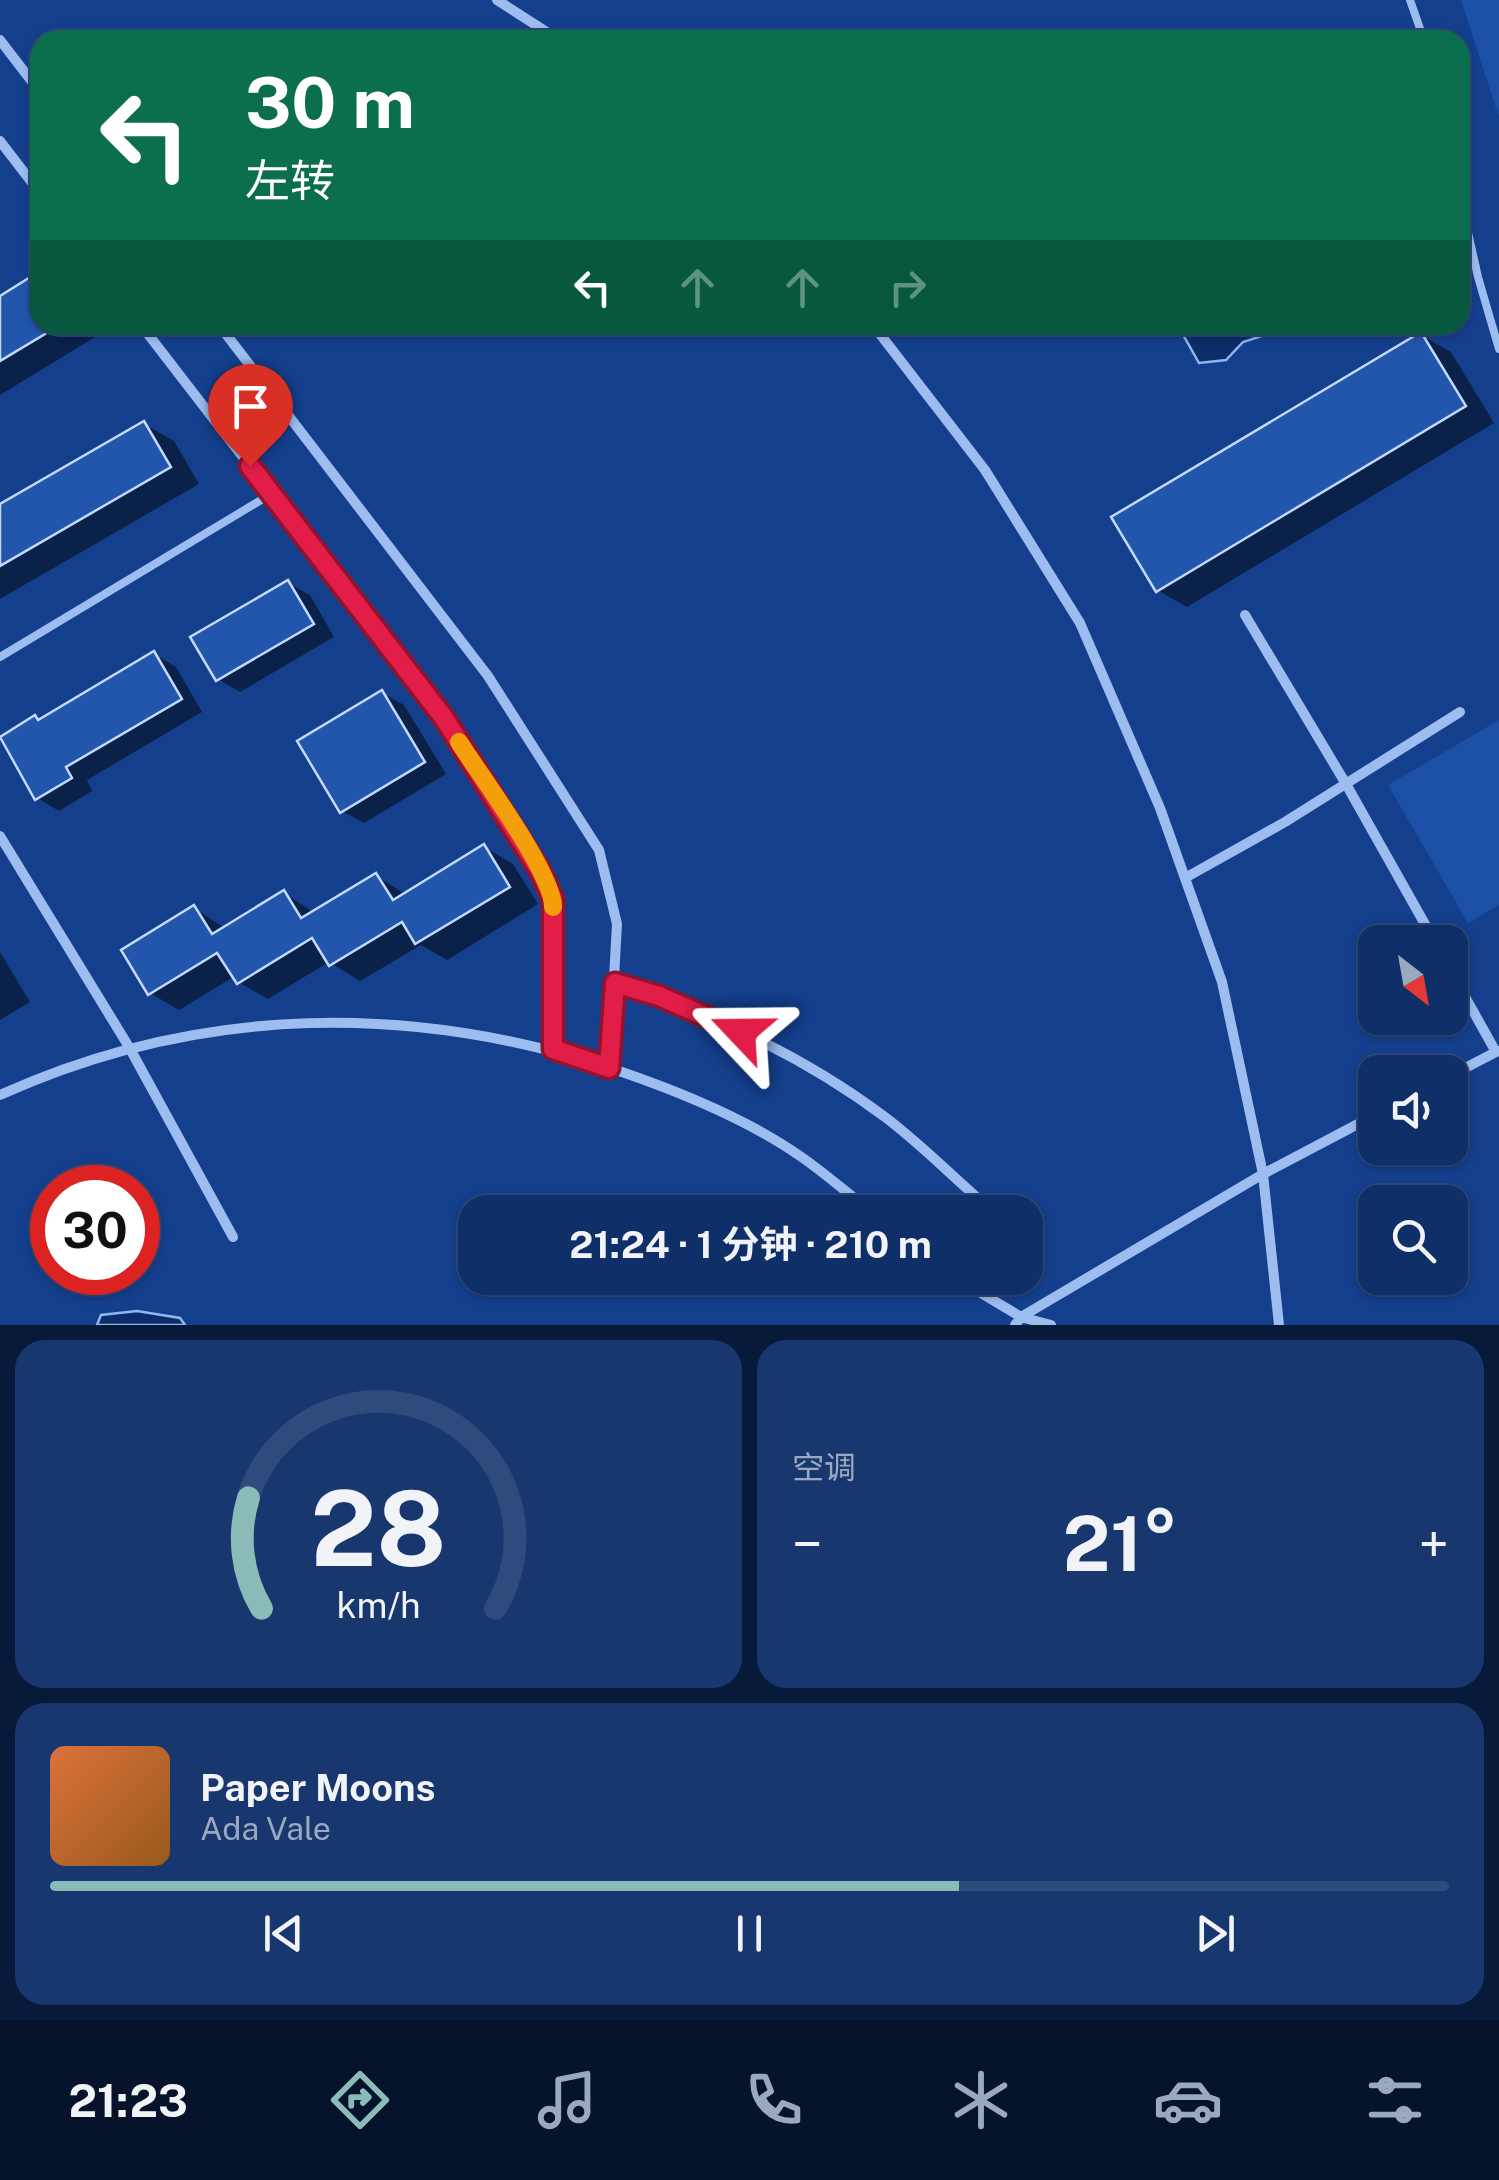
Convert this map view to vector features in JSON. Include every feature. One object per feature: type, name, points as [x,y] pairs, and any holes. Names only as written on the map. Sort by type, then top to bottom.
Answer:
[{"type":"street","points":[[497,0],[544,30]]},
{"type":"street","points":[[0,40],[30,79]]},
{"type":"street","points":[[0,141],[30,180]]},
{"type":"street","points":[[149,335],[444,718],[540,871],[553,899],[553,1049]]},
{"type":"street","points":[[227,335],[488,676],[599,850],[617,924],[609,1068]]},
{"type":"street","points":[[881,335],[985,470],[1080,623],[1160,808],[1222,982],[1263,1174],[1279,1325]]},
{"type":"street","points":[[1245,615],[1425,925]]},
{"type":"street","points":[[1185,878],[1460,712]]},
{"type":"street","points":[[0,836],[130,1047],[233,1237]]},
{"type":"street","points":[[615,983],[659,996],[741,1032],[811,1070],[885,1118],[974,1195]]},
{"type":"street","points":[[1468,1000],[1498,1051],[1468,1067]]},
{"type":"street","points":[[0,1095],[130,1047],[302,1021],[372,1021],[553,1049],[664,1086],[799,1155],[850,1195]]},
{"type":"street","points":[[1018,1321],[1263,1174],[1358,1124]]},
{"type":"street","points":[[981,1295],[1018,1321],[1051,1325]]},
{"type":"lane","points":[[1410,0],[1420,30]]},
{"type":"lane","points":[[1470,241],[1499,349]]},
{"type":"lane","points":[[0,657],[271,494]]},
{"type":"shaded area","points":[[1461,0],[1499,0],[1499,117]]},
{"type":"shaded area","points":[[1183,335],[1265,335],[1243,342],[1226,360],[1199,363]]},
{"type":"shaded area","points":[[1499,720],[1499,905],[1468,923],[1388,785]]},
{"type":"shaded area","points":[[137,1311],[180,1318],[185,1325],[97,1325],[101,1315]]},
{"type":"building","points":[[30,277],[30,335],[43,335],[0,361],[0,296]]},
{"type":"building","points":[[1416,335],[1423,335],[1466,406],[1156,592],[1111,517]]},
{"type":"building","points":[[144,421],[171,467],[0,566],[0,504]]},
{"type":"building","points":[[288,580],[314,624],[216,681],[190,637]]},
{"type":"building","points":[[154,651],[182,699],[66,767],[72,778],[35,800],[0,737],[35,715],[38,720]]},
{"type":"building","points":[[382,690],[425,762],[340,813],[297,741]]},
{"type":"building","points":[[484,844],[510,887],[415,944],[402,922],[329,966],[312,938],[237,984],[217,953],[148,995],[121,950],[194,905],[212,934],[284,890],[301,918],[376,873],[393,900]]},
{"type":"slow traffic","points":[[459,742],[540,871],[553,907]]},
{"type":"route","points":[[250,466],[444,718],[540,871],[553,899],[553,1049],[609,1068],[615,983],[659,996],[741,1032]]}]
